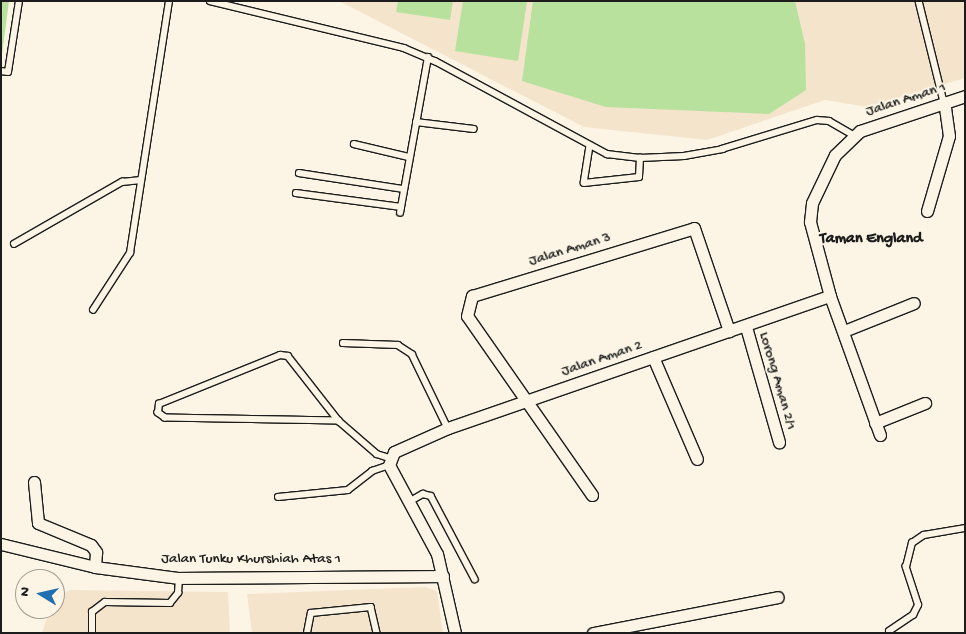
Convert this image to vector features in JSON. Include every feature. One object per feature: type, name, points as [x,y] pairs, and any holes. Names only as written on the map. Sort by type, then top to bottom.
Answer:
[{"type":"street","name":"Jalan Aman 1","points":[[880,435],[830,296],[810,222],[812,203],[835,155],[855,136],[944,102],[965,96]]},
{"type":"street","points":[[927,211],[948,136],[944,102]]},
{"type":"street","name":"Jalan Aman 3","points":[[526,403],[468,316],[472,296],[694,228],[729,331]]},
{"type":"street","name":"Jalan Aman 2","points":[[389,462],[394,452],[448,428],[526,403],[729,331],[746,327],[830,296]]},
{"type":"street","points":[[844,331],[914,303]]},
{"type":"street","name":"Lorong Aman 2/1","points":[[746,327],[779,442]]},
{"type":"street","points":[[653,357],[697,459]]},
{"type":"street","points":[[526,403],[592,495]]},
{"type":"street","points":[[876,423],[925,403]]},
{"type":"street","points":[[389,462],[408,502],[437,554],[455,633]]},
{"type":"street","points":[[34,482],[38,523],[91,545],[96,552],[95,567]]},
{"type":"street","name":"Jalan Tunku Khurshiah Atas 1","points":[[1,544],[95,567],[179,578],[443,576]]},
{"type":"street","points":[[593,633],[778,598]]},
{"type":"lane","points":[[1,72],[8,72],[19,1]]},
{"type":"lane","points":[[93,310],[130,253],[169,1]]},
{"type":"lane","points":[[210,1],[404,48],[428,57],[607,154],[640,158],[722,149],[817,120],[829,121],[855,136]]},
{"type":"lane","points":[[919,1],[944,102]]},
{"type":"lane","points":[[296,192],[400,210],[428,57]]},
{"type":"lane","points":[[416,122],[474,129]]},
{"type":"lane","points":[[354,144],[410,157]]},
{"type":"lane","points":[[590,146],[584,183],[640,177],[640,158]]},
{"type":"lane","points":[[299,173],[404,188]]},
{"type":"lane","points":[[14,244],[122,182],[141,180]]},
{"type":"lane","points":[[343,343],[398,345],[412,354],[448,428]]},
{"type":"lane","points":[[278,497],[348,490],[372,471],[389,462],[339,421],[293,360],[280,355],[159,404],[158,413],[165,418],[339,421]]},
{"type":"lane","points":[[408,502],[423,494],[430,496],[475,580]]},
{"type":"lane","points":[[889,631],[913,615],[918,605],[906,567],[912,543],[924,535],[965,528]]},
{"type":"lane","points":[[92,633],[92,612],[105,602],[170,603],[178,593],[179,578]]},
{"type":"lane","points":[[307,633],[311,613],[372,607],[377,633]]},
{"type":"shaded area","points":[[339,1],[965,1],[965,78],[867,107],[825,100],[707,140],[584,127]]},
{"type":"shaded area","points":[[425,587],[437,591],[443,633],[252,633],[247,594]]},
{"type":"shaded area","points":[[70,590],[228,592],[230,633],[42,633],[47,619],[65,619],[65,592]]},
{"type":"green space","points":[[1,1],[9,1],[1,62]]},
{"type":"green space","points":[[398,1],[453,1],[450,20],[396,12]]},
{"type":"green space","points":[[463,1],[527,1],[518,61],[455,51]]},
{"type":"green space","points":[[533,1],[795,1],[805,44],[806,90],[769,114],[606,107],[522,81]]},
{"type":"district","name":"Taman England","points":[[871,240]]}]
